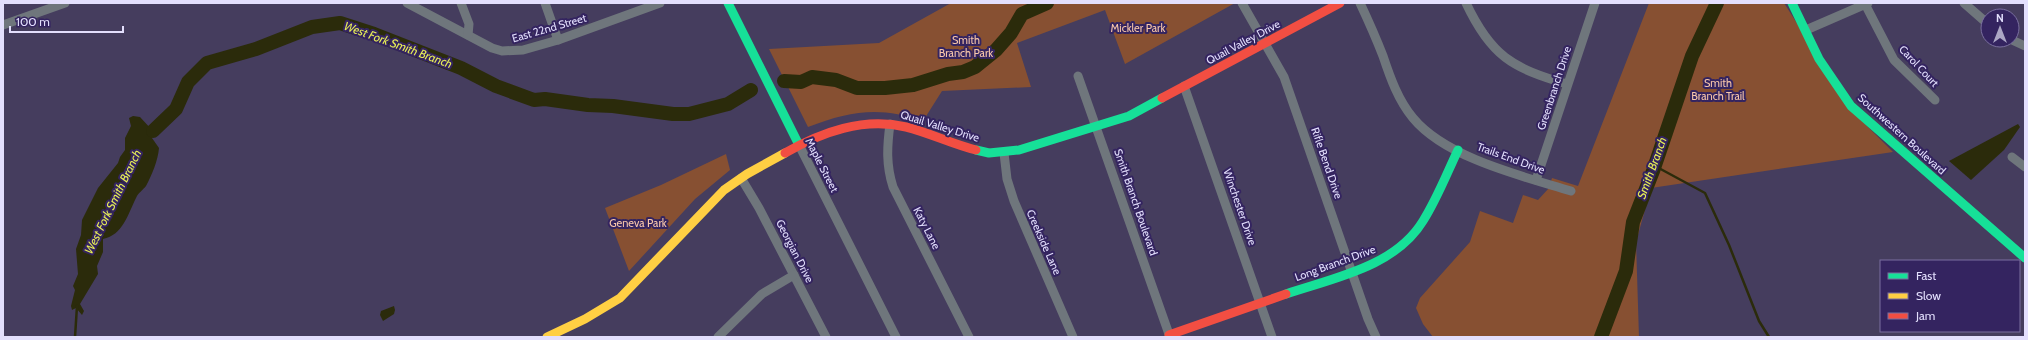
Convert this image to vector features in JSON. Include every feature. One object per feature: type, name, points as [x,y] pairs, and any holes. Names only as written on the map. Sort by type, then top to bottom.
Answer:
[{"type":"street","points":[[3,25],[46,6],[65,3]]},
{"type":"street","name":"East 22nd Street","points":[[406,3],[502,51],[523,50],[558,40],[660,3]]},
{"type":"street","points":[[462,3],[469,24],[468,35]]},
{"type":"street","points":[[545,3],[558,40]]},
{"type":"street","name":"Maple Street","points":[[728,3],[893,336]]},
{"type":"street","name":"Rifle Bend Drive","points":[[1242,3],[1284,77],[1368,319],[1376,337]]},
{"type":"street","name":"Quail Valley Drive","points":[[547,337],[585,319],[620,298],[724,190],[741,178],[799,145],[834,130],[850,125],[873,123],[890,124],[911,129],[959,146],[989,153],[1004,153],[1019,150],[1129,116],[1340,3]]},
{"type":"street","name":"Trails End Drive","points":[[1360,3],[1382,55],[1391,81],[1413,118],[1438,140],[1494,167],[1571,191]]},
{"type":"street","points":[[1466,3],[1481,34],[1500,54],[1537,75],[1567,84]]},
{"type":"street","name":"Greenbranch Drive","points":[[1536,180],[1595,3]]},
{"type":"street","name":"Southwestern Boulevard","points":[[1792,3],[1819,59],[1851,106],[2025,258]]},
{"type":"street","points":[[1964,3],[1980,17]]},
{"type":"street","points":[[1806,30],[1866,4]]},
{"type":"street","name":"Carol Court","points":[[1866,4],[1894,60],[1935,100]]},
{"type":"street","name":"Smith Branch Boulevard","points":[[1078,76],[1170,336]]},
{"type":"street","name":"Winchester Drive","points":[[1184,86],[1272,337]]},
{"type":"street","name":"Katy Lane","points":[[890,124],[887,159],[888,172],[893,187],[969,337]]},
{"type":"street","name":"Long Branch Drive","points":[[1170,336],[1261,302],[1352,272],[1388,256],[1414,232],[1423,221],[1458,150]]},
{"type":"street","name":"Creekside Lane","points":[[1004,153],[1008,179],[1014,201],[1073,337]]},
{"type":"street","points":[[2012,157],[2025,167]]},
{"type":"street","name":"Georgian Drive","points":[[741,178],[759,208],[826,337]]},
{"type":"street","points":[[718,337],[762,294],[794,275]]},
{"type":"green space","name":"Smith Branch Park","points":[[951,3],[1235,3],[1125,64],[1105,10],[1017,43],[1031,87],[942,91],[923,121],[893,113],[865,112],[838,117],[808,127],[769,49],[879,43]]},
{"type":"green space","name":"Smith Branch Trail","points":[[1649,3],[1784,3],[1855,114],[1893,152],[1651,188],[1636,242],[1639,337],[1433,337],[1423,324],[1416,308],[1420,298],[1470,242],[1480,211],[1513,223],[1523,195],[1538,200],[1549,188],[1552,178],[1578,186]]},
{"type":"green space","name":"Geneva Park","points":[[726,154],[730,170],[695,199],[629,271],[605,208],[661,185]]},
{"type":"water","points":[[133,116],[140,117],[153,131],[152,138],[159,148],[157,157],[146,186],[137,196],[124,223],[110,237],[103,239],[103,252],[97,266],[98,274],[80,304],[84,311],[82,315],[76,308],[72,310],[71,306],[75,290],[73,286],[78,274],[76,249],[81,235],[82,220],[98,188],[118,163],[125,150],[125,138],[131,126],[129,118]]},
{"type":"water","points":[[2018,124],[2020,127],[2004,150],[1971,180],[1949,161]]},
{"type":"water","points":[[394,306],[394,314],[383,321],[380,315],[381,311]]},
{"type":"waterway","name":"West Fork Smith Branch","points":[[784,81],[801,82],[812,77],[836,80],[857,88],[885,88],[913,85],[948,74],[963,72],[975,67],[996,50],[1011,33],[1022,14],[1047,3]]},
{"type":"waterway","name":"Smith Branch","points":[[1601,337],[1626,271],[1633,222],[1653,171],[1692,56],[1717,3]]},
{"type":"waterway","name":"West Fork Smith Branch","points":[[153,131],[176,109],[188,82],[207,63],[256,49],[312,27],[340,23],[374,34],[461,68],[496,86],[534,100],[545,99],[673,114],[689,114],[728,104],[751,90]]},
{"type":"waterway","points":[[1655,166],[1705,193],[1729,245],[1759,321],[1769,337]]},
{"type":"waterway","name":"West Fork Smith Branch","points":[[75,337],[77,306]]},
{"type":"traffic: fast","points":[[728,3],[799,145]]},
{"type":"traffic: fast","points":[[1792,3],[1819,59],[1851,106],[2025,258]]},
{"type":"traffic: fast","points":[[976,150],[989,153],[1019,150],[1129,116],[1162,98]]},
{"type":"traffic: fast","points":[[1286,294],[1362,269],[1396,250],[1411,237],[1428,213],[1458,150]]},
{"type":"traffic: slow","points":[[547,337],[585,319],[620,298],[724,190],[747,174],[785,153]]},
{"type":"traffic: jam","points":[[1162,98],[1340,3]]},
{"type":"traffic: jam","points":[[785,153],[799,145],[843,128],[874,124],[890,124],[906,127],[976,150]]},
{"type":"traffic: jam","points":[[1169,335],[1286,294]]},
{"type":"park label","name":"Mickler Park","points":[[1138,28]]}]
